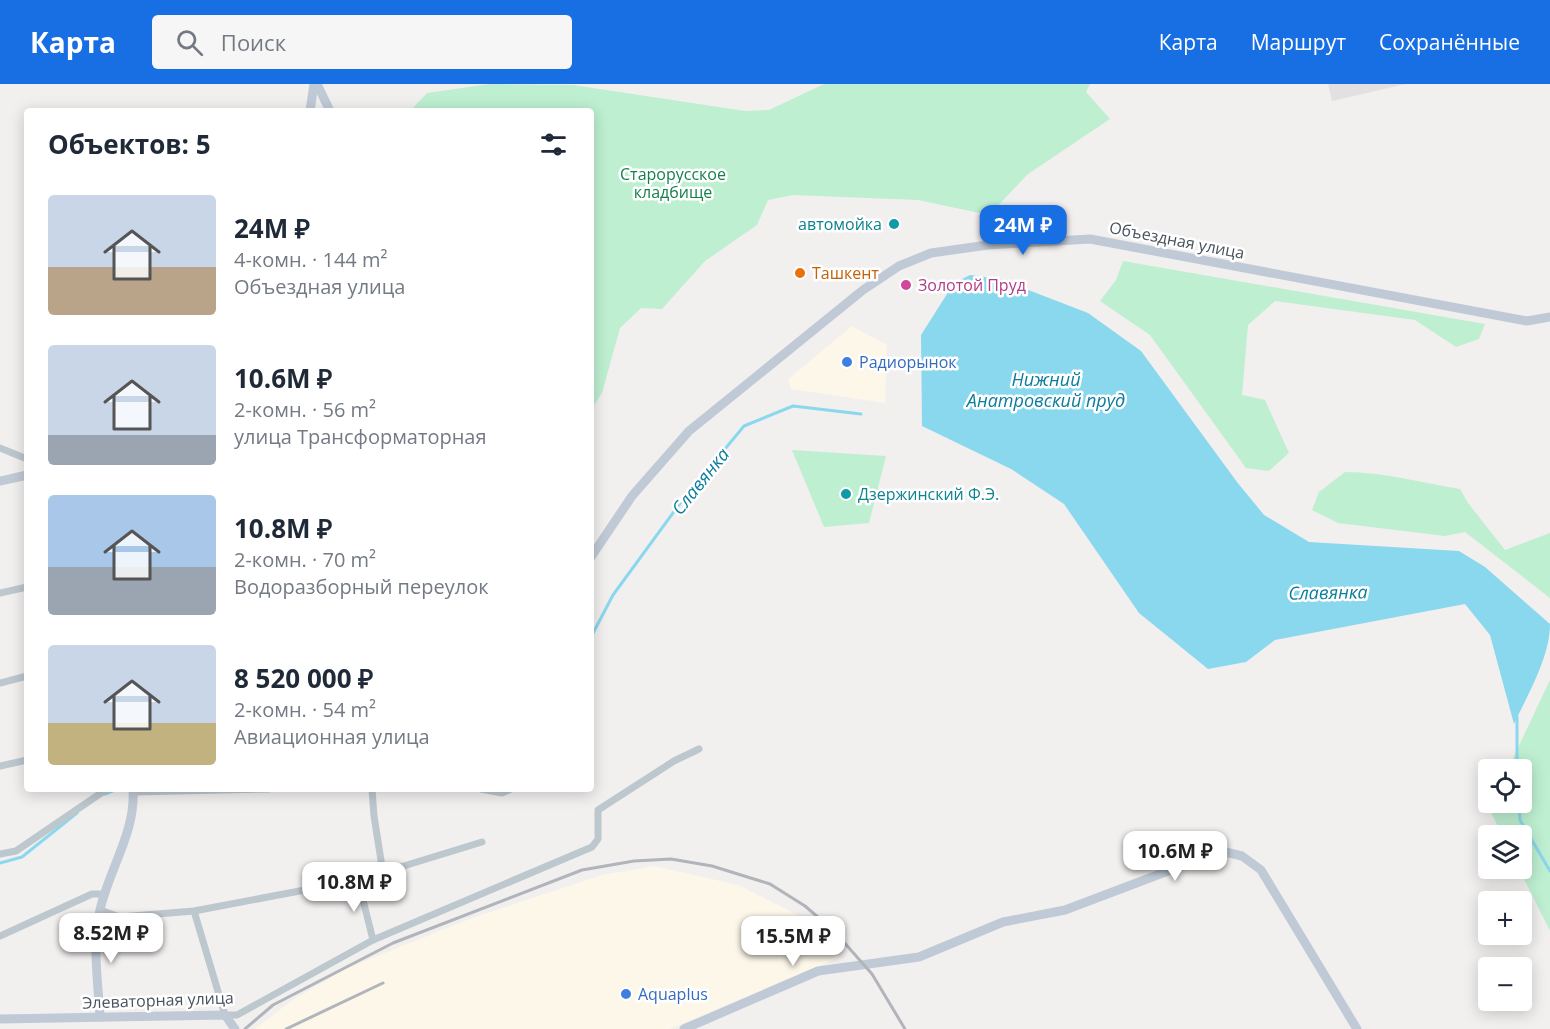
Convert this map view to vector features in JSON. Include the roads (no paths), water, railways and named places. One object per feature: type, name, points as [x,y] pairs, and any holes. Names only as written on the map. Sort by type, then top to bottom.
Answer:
[{"type":"main road","points":[[311,108],[316,84]]},
{"type":"main road","points":[[316,84],[328,108]]},
{"type":"main road","name":"Объездная улица","points":[[594,553],[632,496],[689,431],[863,290],[899,266],[932,254],[988,245],[1090,239],[1527,321],[1550,317]]},
{"type":"main road","points":[[0,481],[24,476]]},
{"type":"main road","points":[[100,1017],[96,930],[104,894],[132,817],[133,792]]},
{"type":"main road","points":[[684,1029],[818,971],[919,957],[1003,922],[1065,910],[1221,851],[1232,852],[1253,861],[1261,870],[1357,1029]]},
{"type":"main road","points":[[225,1015],[235,1029]]},
{"type":"main road","name":"Элеваторная улица","points":[[0,1019],[225,1015]]},
{"type":"street","points":[[0,448],[24,458]]},
{"type":"street","points":[[0,593],[24,588]]},
{"type":"street","points":[[0,683],[24,677]]},
{"type":"street","name":"Элеваторная улица","points":[[225,1015],[237,1015],[374,940],[592,847],[598,839],[598,810],[674,761],[699,750]]},
{"type":"street","points":[[0,766],[24,761]]},
{"type":"street","points":[[0,854],[16,851],[103,792]]},
{"type":"street","points":[[372,792],[383,873]]},
{"type":"street","points":[[100,910],[120,917],[194,911],[357,880],[482,842]]},
{"type":"street","points":[[357,880],[374,940]]},
{"type":"street","points":[[0,936],[92,894],[104,894]]},
{"type":"street","points":[[194,911],[225,1015]]},
{"type":"water","name":"Нижний Анатровский пруд","points":[[970,275],[1000,279],[1088,313],[1141,351],[1237,482],[1264,515],[1309,542],[1459,551],[1485,567],[1550,624],[1542,662],[1514,724],[1490,635],[1465,604],[1275,640],[1246,662],[1208,669],[1139,613],[1064,504],[1011,469],[922,426],[921,335],[954,283]]},
{"type":"waterway","name":"Славянка","points":[[594,631],[613,595],[681,502],[744,426],[793,406],[861,414]]},
{"type":"waterway","name":"Славянка","points":[[1517,717],[1517,759]]},
{"type":"waterway","name":"Славянка","points":[[105,794],[110,792]]},
{"type":"waterway","name":"Славянка","points":[[0,863],[22,857],[77,813]]},
{"type":"waterway","name":"Славянка","points":[[1520,813],[1520,820],[1550,871]]},
{"type":"railway","points":[[245,1029],[273,1005],[393,943],[582,870],[634,861],[671,859],[712,866],[770,884],[805,906],[834,931],[872,974],[905,1029]]},
{"type":"railway","points":[[286,1029],[383,983]]},
{"type":"place","name":"автомойка","points":[[894,224]]},
{"type":"place","name":"Ташкент","points":[[800,273]]},
{"type":"place","name":"Золотой Пруд","points":[[906,285]]},
{"type":"place","name":"Радиорынок","points":[[847,362]]},
{"type":"place","name":"Дзержинский Ф.Э.","points":[[846,494]]},
{"type":"place","name":"Aquaplus","points":[[626,994]]},
{"type":"park label","name":"Старорусское кладбище","points":[[673,183]]}]
